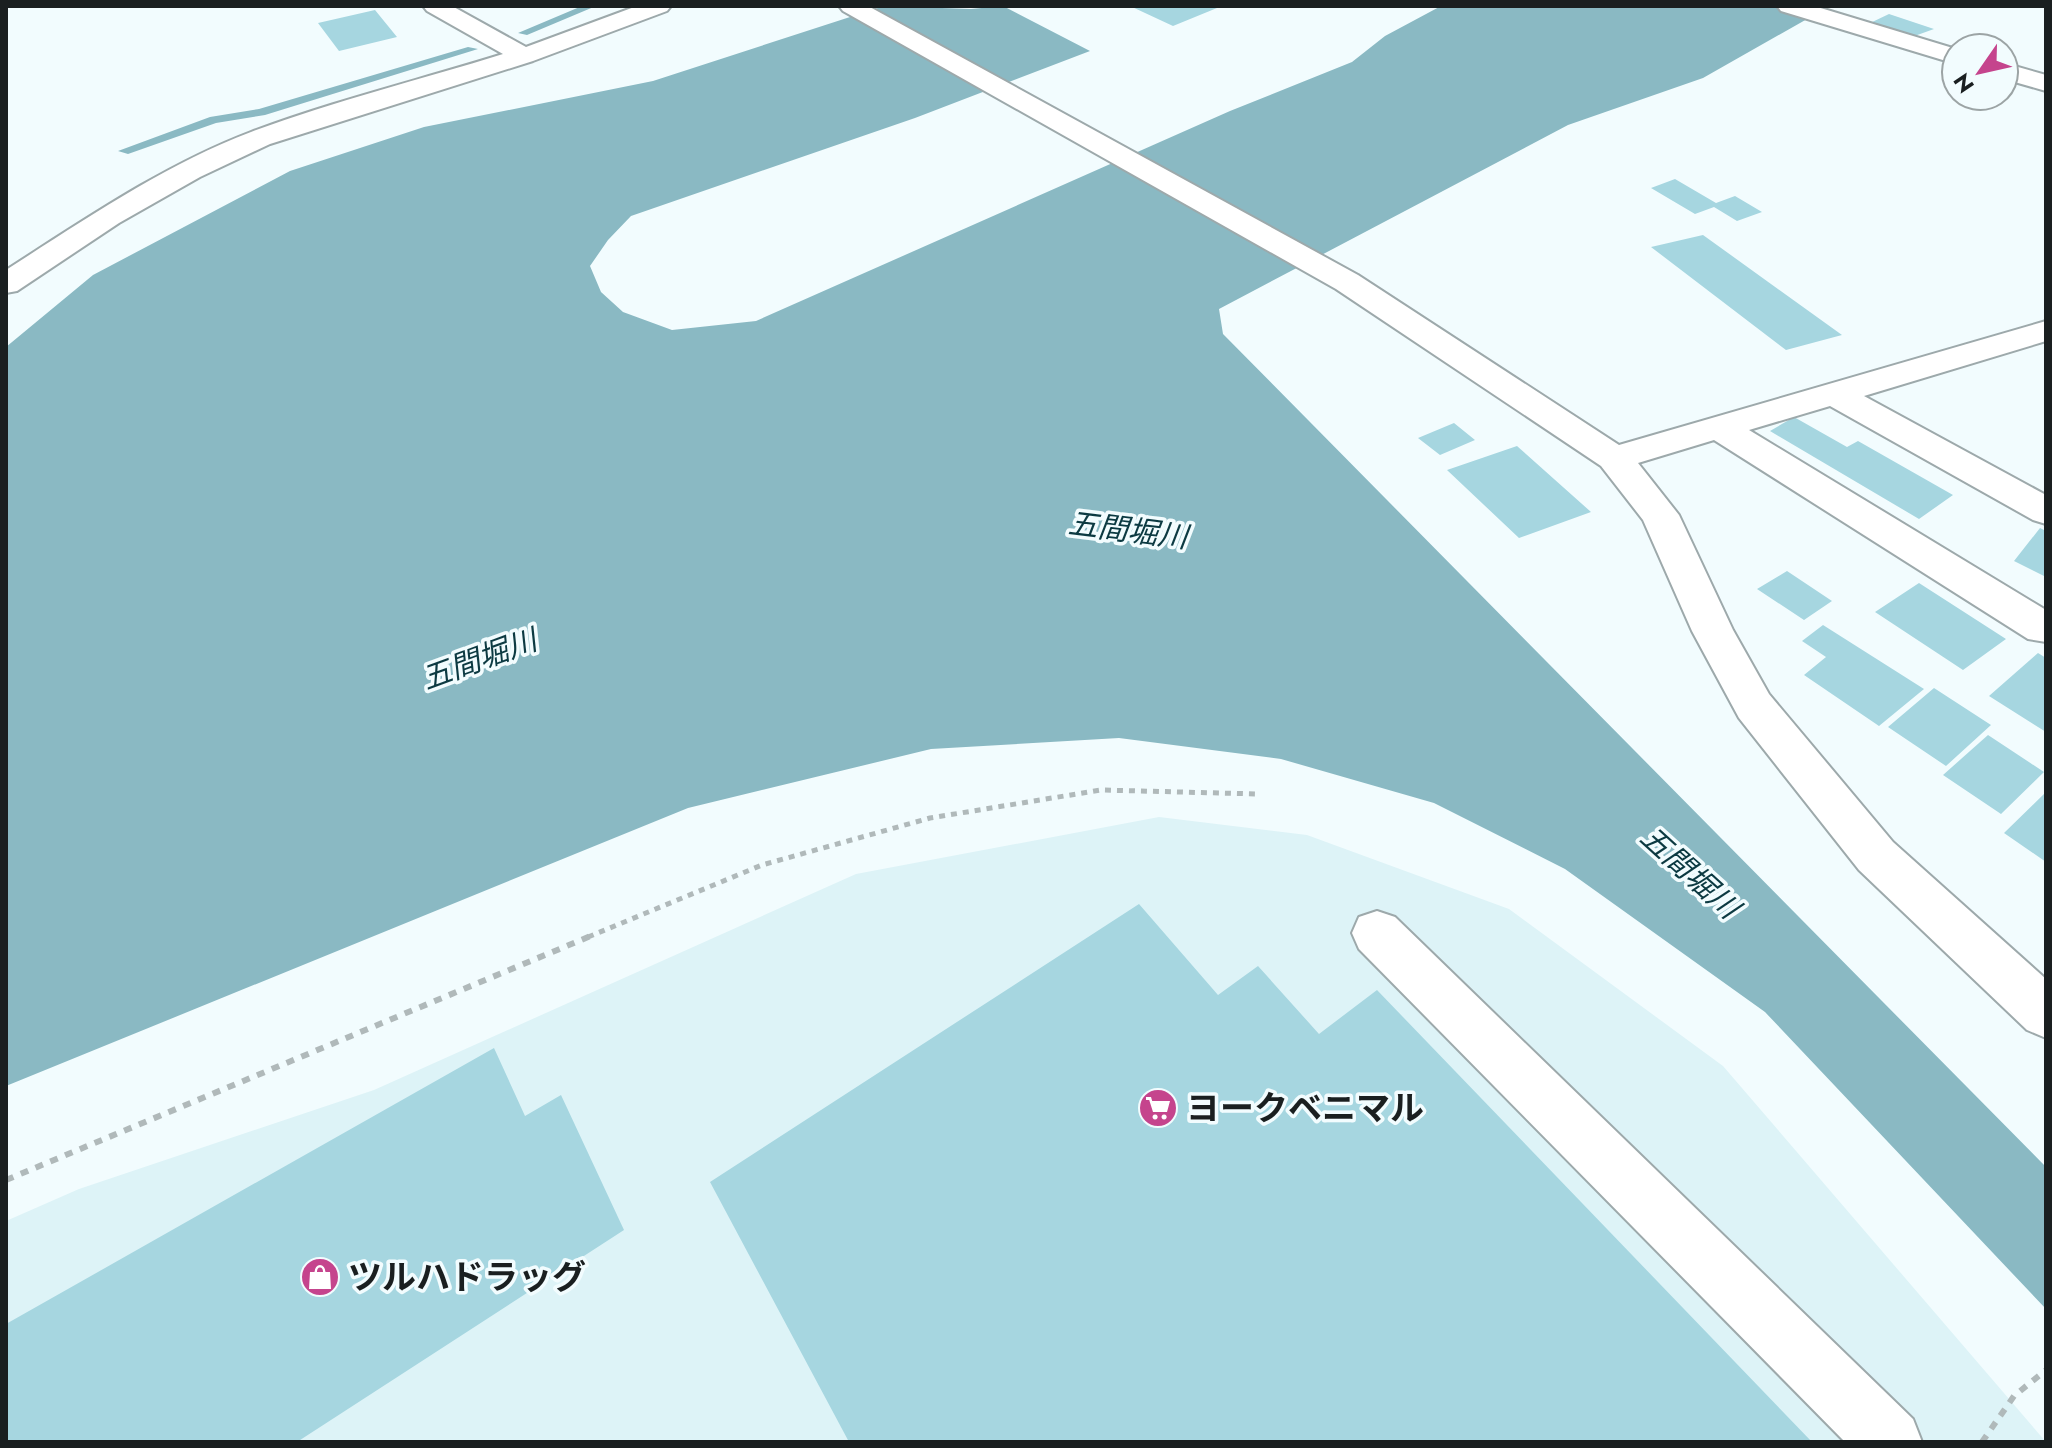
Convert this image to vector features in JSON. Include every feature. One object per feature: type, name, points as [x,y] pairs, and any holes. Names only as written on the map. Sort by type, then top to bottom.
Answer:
[{"type":"street","points":[[435,6],[524,56]]},
{"type":"street","points":[[6,284],[109,217],[190,171],[260,138],[524,56],[659,6]]},
{"type":"street","points":[[851,6],[1118,152],[1358,289],[1614,458],[1660,515],[1713,631],[1754,706],[1876,856],[2046,1013]]},
{"type":"street","points":[[1789,6],[1940,52]]},
{"type":"street","points":[[2020,76],[2046,83]]},
{"type":"street","points":[[1358,289],[1343,310],[1515,425]]},
{"type":"street","points":[[1614,458],[2044,333]]},
{"type":"street","points":[[1833,393],[2046,511]]},
{"type":"street","points":[[1718,427],[2043,628]]},
{"type":"street","points":[[1377,933],[1890,1442]]},
{"type":"path","points":[[6,1180],[762,865],[930,818],[1101,790],[1259,794]]},
{"type":"path","points":[[1982,1442],[2014,1396],[2046,1370]]},
{"type":"shaded area","points":[[1159,817],[1307,835],[1509,909],[1723,1066],[2046,1442],[6,1442],[6,1221],[79,1189],[374,1090],[856,874]]},
{"type":"water","name":"五間堀川","points":[[884,6],[971,9],[1003,6],[1090,51],[915,118],[631,216],[608,240],[590,266],[601,292],[623,312],[672,330],[756,321],[1230,111],[1352,62],[1385,36],[1441,6],[1830,6],[1703,78],[1568,125],[1219,309],[1223,334],[2046,1167],[2046,1309],[1765,1012],[1565,869],[1434,803],[1281,759],[1119,738],[931,749],[688,808],[6,1086],[6,347],[93,275],[290,171],[424,127],[653,81]]},
{"type":"building","points":[[1130,6],[1212,6],[1217,8],[1173,26]]},
{"type":"building","points":[[375,10],[397,37],[339,51],[318,23]]},
{"type":"building","points":[[1889,14],[1934,29],[1909,38],[1868,24]]},
{"type":"building","points":[[1675,179],[1716,203],[1735,196],[1762,212],[1737,221],[1714,207],[1695,214],[1651,188]]},
{"type":"building","points":[[1703,235],[1842,335],[1786,350],[1651,247]]},
{"type":"building","points":[[1794,417],[1847,447],[1858,441],[1953,495],[1919,519],[1770,431]]},
{"type":"building","points":[[1454,423],[1475,440],[1440,455],[1418,438]]},
{"type":"building","points":[[1517,446],[1591,512],[1519,538],[1447,470]]},
{"type":"building","points":[[2040,528],[2046,531],[2046,577],[2014,561]]},
{"type":"building","points":[[1787,571],[1832,601],[1804,620],[1757,589]]},
{"type":"building","points":[[1919,583],[2006,639],[1963,670],[1875,612]]},
{"type":"building","points":[[1823,625],[1924,689],[1879,726],[1804,675],[1826,657],[1802,641]]},
{"type":"building","points":[[2038,653],[2046,658],[2046,732],[1989,696]]},
{"type":"building","points":[[1934,688],[1991,725],[1946,766],[1888,727]]},
{"type":"building","points":[[1988,735],[2044,772],[2001,814],[1943,775]]},
{"type":"building","points":[[2046,792],[2046,862],[2004,833]]},
{"type":"building","name":"ヨークベニマル","points":[[1139,904],[1218,995],[1258,966],[1319,1034],[1377,990],[1812,1442],[849,1442],[710,1182]]},
{"type":"building","name":"ツルハドラッグ","points":[[494,1048],[525,1116],[561,1095],[624,1230],[297,1442],[6,1442],[6,1324]]},
{"type":"waterway","points":[[523,33],[591,6]]},
{"type":"waterway","points":[[124,151],[214,120],[261,112],[472,49]]},
{"type":"place","name":"ヨークベニマル","points":[[1158,1108]]},
{"type":"place","name":"ツルハドラッグ","points":[[320,1277]]}]
